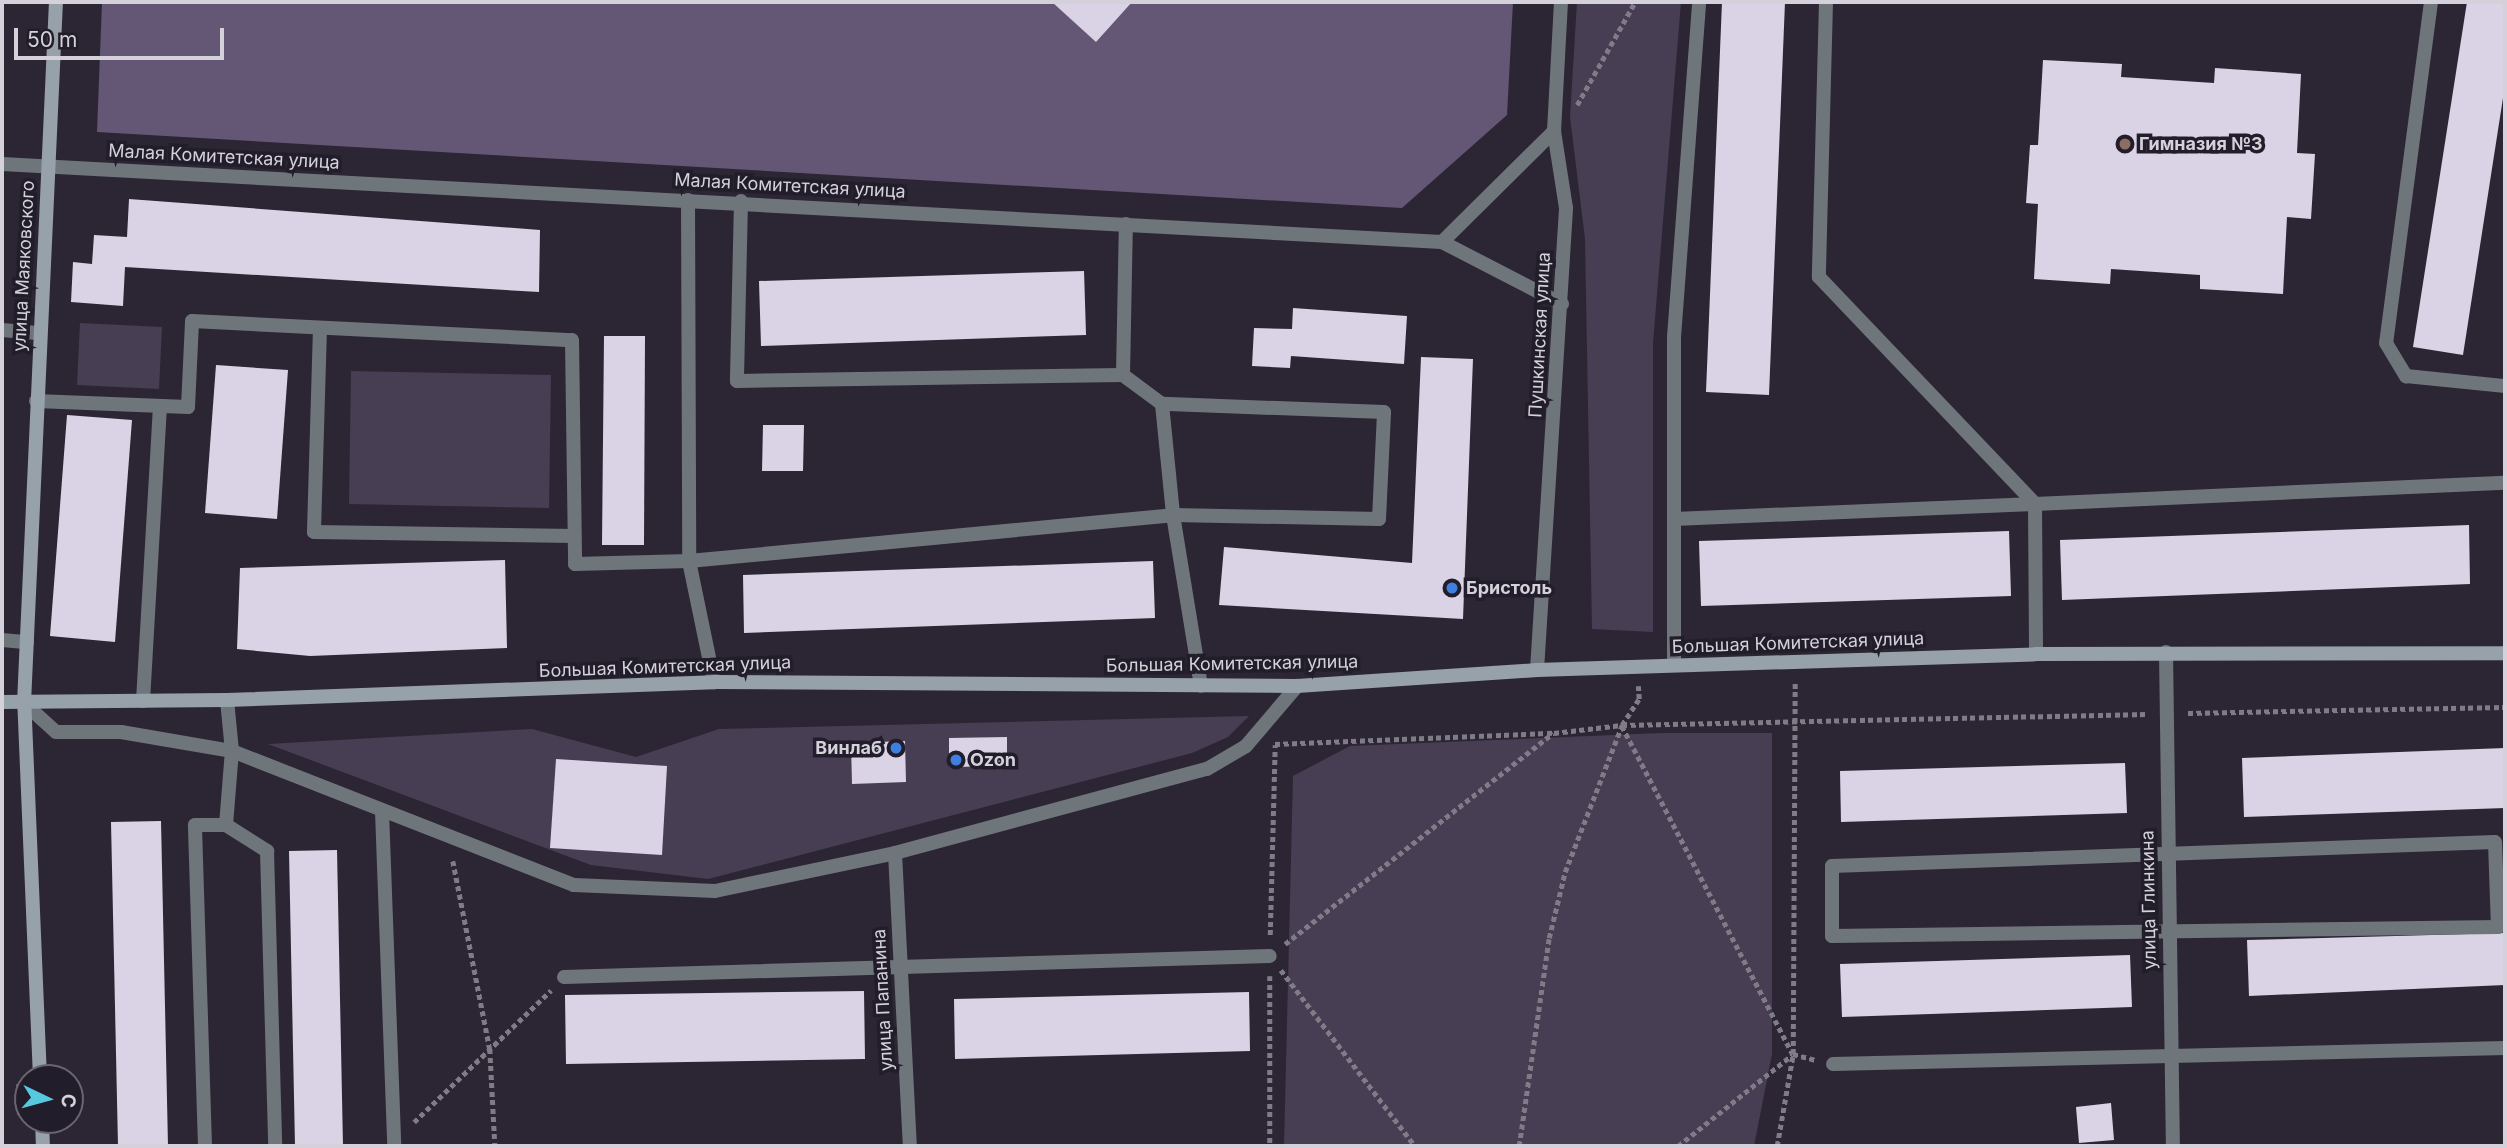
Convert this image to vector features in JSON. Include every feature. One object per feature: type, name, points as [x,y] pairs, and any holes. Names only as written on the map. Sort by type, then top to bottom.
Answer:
[{"type":"street","name":"улица Маяковского","points":[[39,1064],[24,703],[56,2]]},
{"type":"street","name":"Пушкинская улица","points":[[1537,670],[1566,208],[1554,131],[1561,2]]},
{"type":"street","points":[[1674,666],[1674,337],[1699,2]]},
{"type":"street","points":[[1826,2],[1819,277],[2035,504],[2036,654]]},
{"type":"street","points":[[2431,2],[2386,343],[2406,376],[2505,386]]},
{"type":"street","points":[[1442,242],[1554,131]]},
{"type":"street","name":"Малая Комитетская улица","points":[[2,164],[741,201],[1442,242],[1562,304]]},
{"type":"street","points":[[688,200],[689,561],[713,682]]},
{"type":"street","points":[[36,401],[188,407],[192,321],[572,340],[575,565],[689,561],[1173,515],[1379,519],[1384,411],[1162,404],[1123,375],[737,381],[741,201]]},
{"type":"street","points":[[1123,375],[1126,223]]},
{"type":"street","points":[[320,328],[314,532],[574,536]]},
{"type":"street","points":[[2,330],[40,333]]},
{"type":"street","points":[[1162,404],[1173,515],[1201,686]]},
{"type":"street","points":[[143,701],[160,406]]},
{"type":"street","points":[[1674,519],[2505,483]]},
{"type":"street","points":[[2,640],[27,642]]},
{"type":"street","name":"улица Глинкина","points":[[2166,652],[2173,1146]]},
{"type":"street","name":"Большая Комитетская улица","points":[[2,702],[227,700],[713,682],[1297,686],[1537,670],[2036,654],[2505,653]]},
{"type":"street","points":[[24,703],[56,732],[121,732],[232,751],[574,885],[664,892],[715,891],[895,853],[1207,769],[1247,746],[1297,686]]},
{"type":"street","points":[[226,825],[232,751],[227,700]]},
{"type":"street","points":[[382,811],[394,1144]]},
{"type":"street","points":[[205,1146],[195,825],[226,825],[267,851],[275,1146]]},
{"type":"street","points":[[2496,842],[2498,927],[2169,932],[1832,936],[1832,866],[2496,842]]},
{"type":"street","name":"улица Папанина","points":[[895,853],[910,1146]]},
{"type":"street","points":[[564,977],[1270,956]]},
{"type":"street","points":[[1833,1064],[2505,1048]]},
{"type":"path","points":[[1554,131],[1570,117],[1635,2]]},
{"type":"path","points":[[1777,1146],[1793,1054],[1795,662]]},
{"type":"path","points":[[1519,1146],[1549,938],[1565,872],[1622,725],[1639,699]]},
{"type":"path","points":[[1275,744],[1554,733],[1622,725],[2505,707]]},
{"type":"path","points":[[1270,1146],[1270,956],[1276,711]]},
{"type":"path","points":[[1622,725],[1793,1054]]},
{"type":"path","points":[[1270,956],[1554,733]]},
{"type":"path","points":[[448,836],[490,1049],[495,1146]]},
{"type":"path","points":[[1270,956],[1415,1146]]},
{"type":"path","points":[[394,1144],[564,977]]},
{"type":"path","points":[[1678,1146],[1793,1054]]},
{"type":"shaded area","points":[[102,2],[1513,2],[1507,115],[1402,208],[97,132]]},
{"type":"shaded area","points":[[1577,2],[1681,2],[1653,343],[1653,632],[1592,629],[1585,239],[1570,117]]},
{"type":"shaded area","points":[[80,323],[162,327],[159,389],[77,385]]},
{"type":"shaded area","points":[[351,371],[551,375],[549,508],[349,504]]},
{"type":"shaded area","points":[[1249,716],[1228,737],[1192,753],[708,879],[591,865],[268,744],[532,729],[636,757],[719,729]]},
{"type":"shaded area","points":[[1662,733],[1772,733],[1772,1054],[1754,1146],[1284,1146],[1293,776],[1350,746]]},
{"type":"building","points":[[1052,2],[1132,2],[1096,42]]},
{"type":"building","points":[[1722,2],[1785,2],[1769,395],[1706,392]]},
{"type":"building","points":[[2467,2],[2505,2],[2505,85],[2463,355],[2413,347]]},
{"type":"building","points":[[2043,60],[2122,64],[2121,77],[2214,83],[2215,68],[2301,74],[2297,153],[2315,154],[2311,219],[2287,217],[2283,294],[2200,289],[2200,275],[2111,269],[2110,284],[2034,279],[2038,204],[2026,203],[2030,145],[2038,145]]},
{"type":"building","points":[[129,199],[540,230],[539,292],[125,267],[123,306],[71,302],[73,262],[92,264],[94,235],[127,237]]},
{"type":"building","points":[[1084,271],[1086,335],[761,346],[759,281]]},
{"type":"building","points":[[1293,308],[1407,316],[1404,364],[1291,356],[1290,368],[1252,366],[1254,328],[1292,329]]},
{"type":"building","points":[[604,336],[645,336],[644,545],[602,545]]},
{"type":"building","points":[[1421,357],[1473,359],[1463,619],[1219,605],[1224,547],[1412,563]]},
{"type":"building","points":[[216,365],[288,370],[277,519],[205,513]]},
{"type":"building","points":[[67,415],[132,420],[115,642],[50,636]]},
{"type":"building","points":[[763,425],[804,425],[803,471],[762,471]]},
{"type":"building","points":[[2469,525],[2470,584],[2062,600],[2060,540]]},
{"type":"building","points":[[2009,531],[2011,596],[1701,606],[1699,541]]},
{"type":"building","points":[[505,560],[507,648],[310,656],[237,649],[240,568]]},
{"type":"building","points":[[1153,561],[1155,618],[744,633],[743,575]]},
{"type":"building","points":[[1007,737],[1007,766],[949,767],[949,738]]},
{"type":"building","points":[[905,741],[906,782],[852,784],[851,743]]},
{"type":"building","points":[[2505,748],[2505,808],[2244,817],[2242,758]]},
{"type":"building","points":[[556,759],[667,766],[662,855],[550,848]]},
{"type":"building","points":[[2125,763],[2127,813],[1841,822],[1840,771]]},
{"type":"building","points":[[161,821],[168,1146],[118,1146],[111,822]]},
{"type":"building","points":[[337,850],[343,1146],[295,1146],[289,851]]},
{"type":"building","points":[[2505,933],[2505,985],[2249,996],[2247,940]]},
{"type":"building","points":[[2130,955],[2132,1007],[1842,1017],[1840,964]]},
{"type":"building","points":[[864,991],[865,1059],[566,1064],[565,995]]},
{"type":"building","points":[[1249,992],[1250,1051],[955,1059],[954,999]]},
{"type":"building","points":[[2111,1103],[2114,1140],[2079,1143],[2076,1107]]},
{"type":"place","name":"Гимназия №3","points":[[2125,144]]},
{"type":"place","name":"Бристоль","points":[[1452,588]]},
{"type":"place","name":"Винлаб","points":[[896,748]]},
{"type":"place","name":"Ozon","points":[[956,760]]}]
